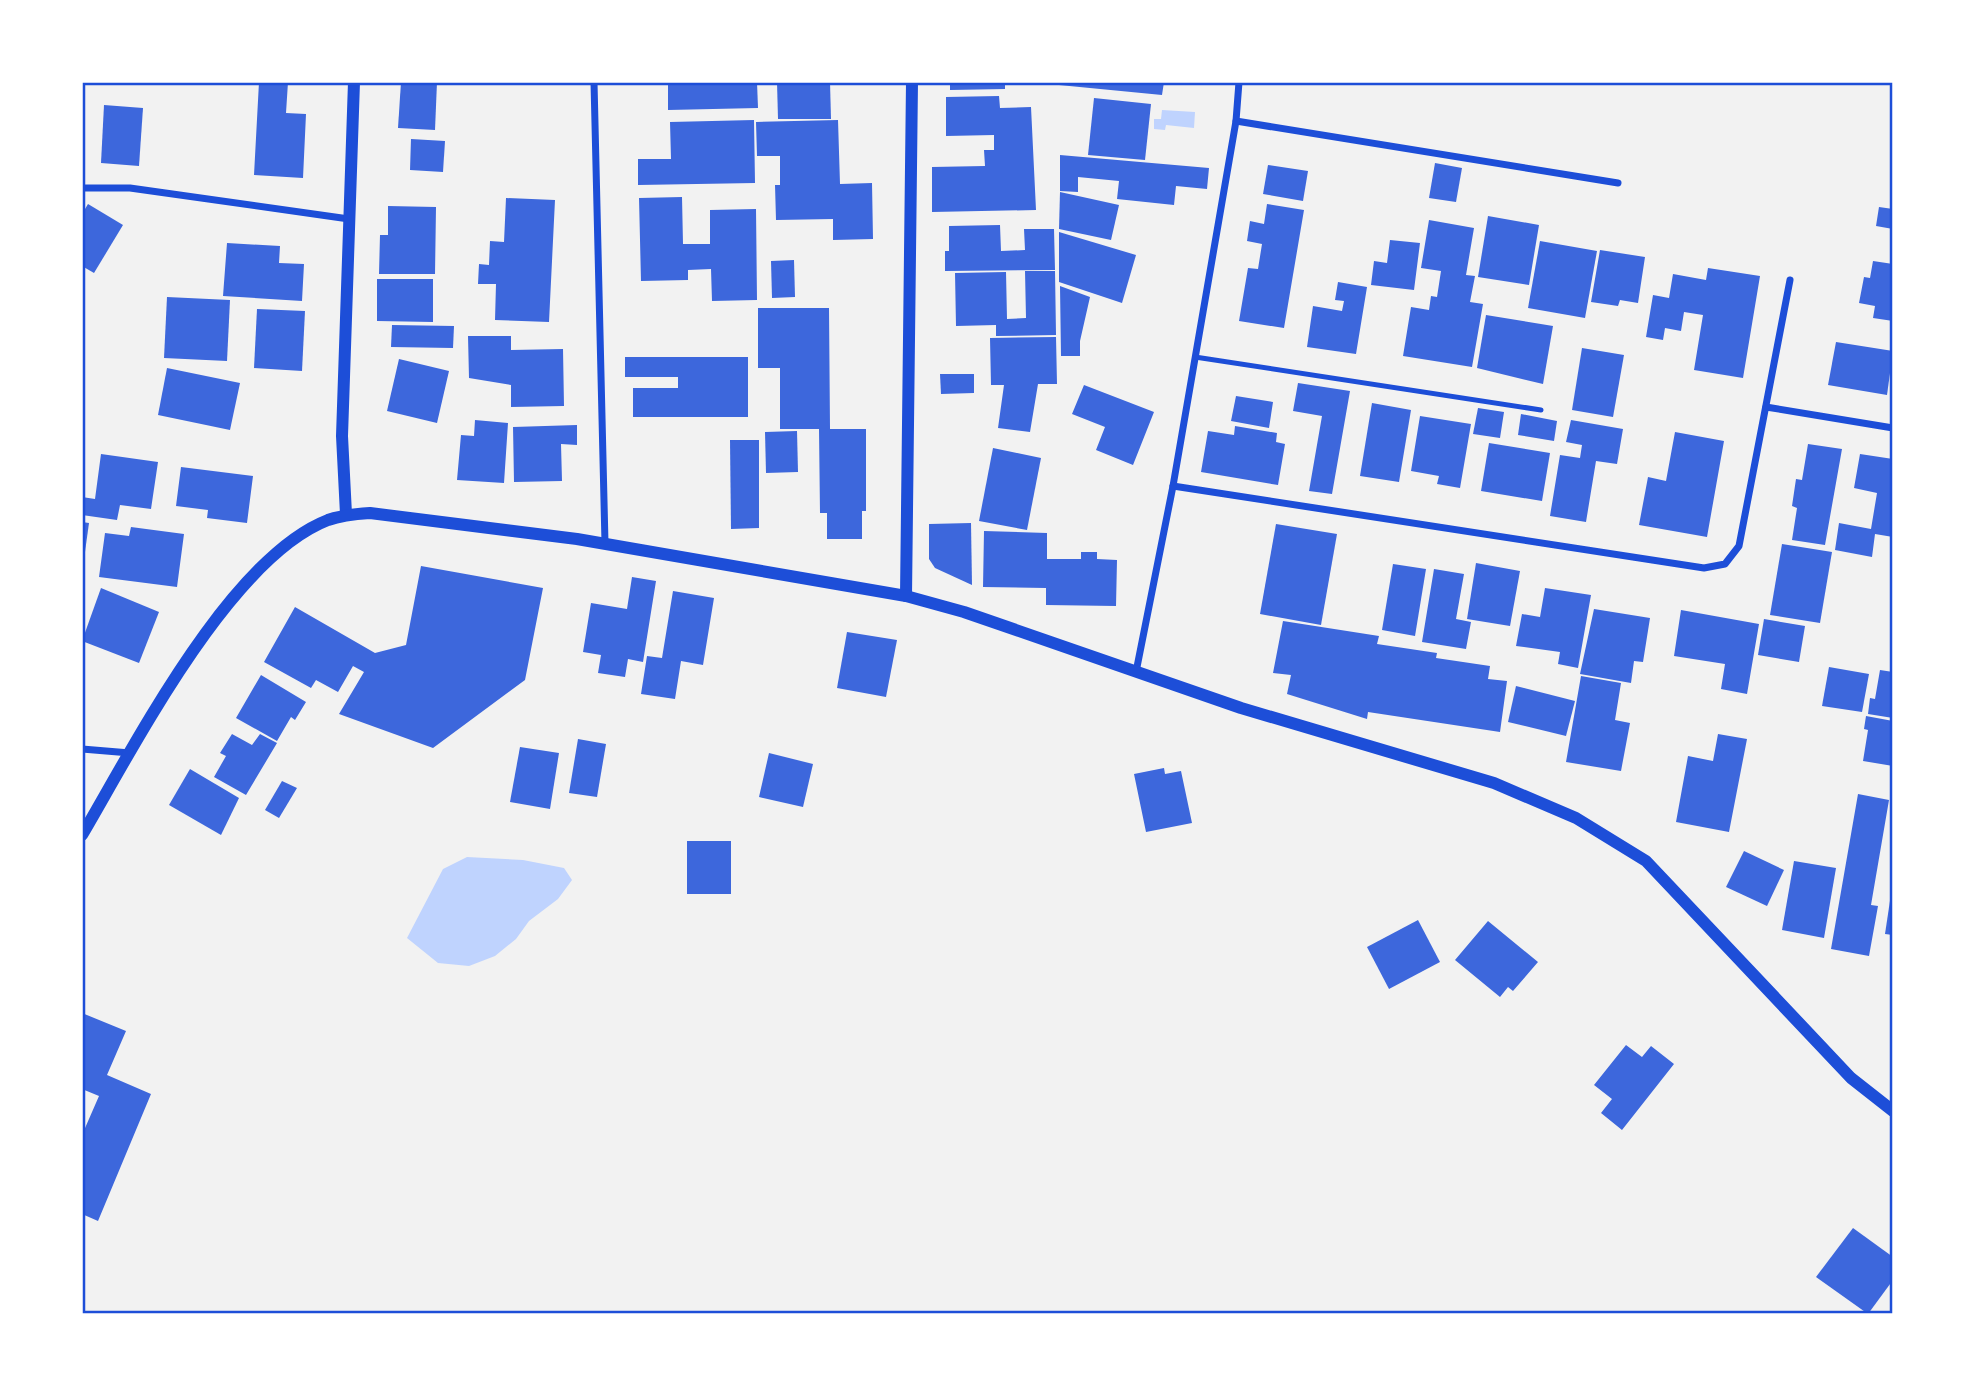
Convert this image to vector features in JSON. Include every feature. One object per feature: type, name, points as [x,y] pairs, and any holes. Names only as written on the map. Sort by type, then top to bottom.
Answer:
[{"type":"street","points":[[346,514],[342,436],[354,82]]},
{"type":"street","points":[[594,82],[605,543]]},
{"type":"street","points":[[906,596],[912,82]]},
{"type":"street","points":[[1136,673],[1195,357],[1236,121],[1239,82]]},
{"type":"street","points":[[1236,121],[1618,183]]},
{"type":"street","points":[[82,188],[130,188],[349,219]]},
{"type":"street","points":[[1172,486],[1704,568],[1725,564],[1739,546],[1790,280]]},
{"type":"street","points":[[1766,407],[1893,428]]},
{"type":"street","points":[[82,835],[130,753],[223,609],[262,565],[300,535],[326,520],[346,514],[424,517],[605,543],[906,596],[964,612],[1241,708],[1494,783],[1576,818],[1615,839],[1646,862],[1851,1078],[1893,1111]]},
{"type":"street","points":[[82,749],[130,753]]},
{"type":"lane","points":[[1195,357],[1541,410]]},
{"type":"water","points":[[1162,110],[1195,112],[1194,128],[1166,125],[1165,130],[1154,129],[1154,119],[1161,119]]},
{"type":"water","points":[[467,857],[523,860],[564,868],[572,880],[558,899],[529,921],[516,939],[495,956],[469,966],[438,963],[407,938],[443,869]]},
{"type":"building","points":[[259,82],[288,82],[286,113],[306,114],[303,178],[254,175]]},
{"type":"building","points":[[401,82],[437,82],[435,130],[398,128]]},
{"type":"building","points":[[668,82],[757,82],[758,108],[668,110]]},
{"type":"building","points":[[777,82],[830,82],[831,119],[778,119]]},
{"type":"building","points":[[950,82],[1005,82],[1005,89],[950,90]]},
{"type":"building","points":[[1059,82],[1164,82],[1162,95],[1059,85]]},
{"type":"building","points":[[999,96],[1000,108],[1031,107],[1036,210],[932,212],[932,167],[985,166],[984,150],[994,150],[994,135],[946,136],[946,97]]},
{"type":"building","points":[[1094,98],[1151,104],[1145,160],[1088,155]]},
{"type":"building","points":[[104,105],[143,108],[139,166],[101,163]]},
{"type":"building","points":[[754,120],[755,183],[638,185],[638,159],[671,159],[670,122]]},
{"type":"building","points":[[838,120],[840,184],[872,183],[873,239],[833,240],[833,219],[776,220],[775,185],[780,185],[780,156],[757,156],[756,122]]},
{"type":"building","points":[[411,139],[445,141],[443,172],[410,170]]},
{"type":"building","points":[[1060,155],[1209,168],[1207,189],[1176,186],[1174,205],[1117,199],[1119,181],[1078,177],[1078,192],[1060,191]]},
{"type":"building","points":[[1435,163],[1462,168],[1456,202],[1429,198]]},
{"type":"building","points":[[1268,165],[1308,171],[1303,201],[1263,194]]},
{"type":"building","points":[[1060,192],[1119,205],[1111,240],[1059,229]]},
{"type":"building","points":[[682,197],[683,244],[710,244],[710,210],[756,209],[757,300],[712,301],[711,269],[688,270],[688,280],[641,281],[639,198]]},
{"type":"building","points":[[506,198],[555,200],[549,322],[495,320],[496,284],[478,284],[479,264],[489,265],[490,241],[504,242]]},
{"type":"building","points":[[88,204],[123,225],[94,273],[82,266],[82,214]]},
{"type":"building","points":[[1267,204],[1304,210],[1284,328],[1239,321],[1248,268],[1258,269],[1262,244],[1247,241],[1250,221],[1264,224]]},
{"type":"building","points":[[388,206],[436,207],[435,274],[379,274],[380,235],[388,235]]},
{"type":"building","points":[[1879,207],[1893,209],[1893,229],[1876,226]]},
{"type":"building","points":[[1488,216],[1539,225],[1529,285],[1478,277]]},
{"type":"building","points":[[1429,220],[1474,228],[1466,275],[1475,276],[1470,302],[1483,304],[1472,367],[1403,356],[1411,307],[1429,310],[1431,296],[1437,297],[1441,271],[1421,268]]},
{"type":"building","points":[[1000,225],[1001,251],[1025,250],[1024,229],[1054,229],[1055,270],[945,271],[945,251],[949,251],[949,226]]},
{"type":"building","points":[[1059,232],[1136,255],[1122,303],[1059,282]]},
{"type":"building","points":[[1390,240],[1420,243],[1414,290],[1371,285],[1374,261],[1387,263]]},
{"type":"building","points":[[1540,241],[1597,251],[1585,318],[1528,308]]},
{"type":"building","points":[[227,243],[280,246],[279,263],[304,264],[302,301],[223,296]]},
{"type":"building","points":[[1600,250],[1645,257],[1638,303],[1620,300],[1618,306],[1591,302]]},
{"type":"building","points":[[794,260],[795,297],[772,298],[771,261]]},
{"type":"building","points":[[1873,261],[1893,264],[1893,321],[1873,318],[1875,306],[1859,303],[1864,277],[1870,278]]},
{"type":"building","points":[[1708,268],[1760,276],[1743,378],[1694,370],[1703,315],[1684,312],[1681,331],[1665,328],[1663,340],[1646,337],[1653,295],[1669,298],[1673,274],[1706,280]]},
{"type":"building","points":[[1025,271],[1055,271],[1056,335],[996,336],[996,325],[956,326],[955,273],[1006,272],[1007,319],[1026,318]]},
{"type":"building","points":[[377,279],[433,279],[433,322],[377,321]]},
{"type":"building","points":[[1338,282],[1367,287],[1356,354],[1307,347],[1313,306],[1342,311],[1344,301],[1335,300]]},
{"type":"building","points":[[1060,286],[1090,297],[1080,341],[1080,356],[1061,356]]},
{"type":"building","points":[[167,297],[230,300],[227,361],[164,358]]},
{"type":"building","points":[[758,308],[829,308],[830,429],[866,429],[866,511],[862,511],[862,539],[827,539],[827,513],[820,513],[819,429],[780,429],[780,368],[758,368]]},
{"type":"building","points":[[257,309],[305,311],[302,371],[254,368]]},
{"type":"building","points":[[1486,315],[1553,326],[1543,384],[1477,368]]},
{"type":"building","points":[[392,325],[454,326],[453,348],[391,347]]},
{"type":"building","points":[[468,336],[511,336],[511,350],[563,349],[564,406],[511,407],[511,385],[469,378]]},
{"type":"building","points":[[1056,337],[1057,384],[1038,384],[1030,432],[998,428],[1004,385],[991,385],[990,338]]},
{"type":"building","points":[[1836,342],[1893,351],[1887,395],[1828,385]]},
{"type":"building","points":[[1582,348],[1624,355],[1613,417],[1572,410]]},
{"type":"building","points":[[625,357],[748,357],[748,417],[633,417],[633,388],[678,388],[678,377],[625,377]]},
{"type":"building","points":[[399,359],[449,371],[437,423],[387,411]]},
{"type":"building","points":[[167,368],[240,383],[230,430],[158,415]]},
{"type":"building","points":[[940,374],[974,374],[974,393],[941,394]]},
{"type":"building","points":[[1298,383],[1350,391],[1332,494],[1309,491],[1322,416],[1293,411]]},
{"type":"building","points":[[1084,385],[1154,412],[1133,465],[1096,450],[1105,427],[1072,414]]},
{"type":"building","points":[[1236,396],[1273,402],[1269,428],[1231,421]]},
{"type":"building","points":[[1372,403],[1411,410],[1399,482],[1360,476]]},
{"type":"building","points":[[1478,408],[1504,412],[1500,438],[1473,434]]},
{"type":"building","points":[[1521,414],[1557,421],[1554,441],[1518,435]]},
{"type":"building","points":[[1420,416],[1471,424],[1460,488],[1437,484],[1439,476],[1411,471]]},
{"type":"building","points":[[475,420],[508,423],[504,483],[457,480],[461,435],[474,436]]},
{"type":"building","points":[[1571,420],[1623,429],[1617,464],[1596,461],[1586,522],[1550,516],[1560,455],[1580,458],[1582,445],[1566,442]]},
{"type":"building","points":[[577,425],[577,445],[561,444],[562,481],[514,482],[513,427]]},
{"type":"building","points":[[1235,426],[1277,433],[1276,442],[1285,444],[1278,485],[1201,472],[1208,431],[1234,435]]},
{"type":"building","points":[[797,431],[798,472],[766,473],[765,432]]},
{"type":"building","points":[[1675,432],[1724,441],[1707,537],[1639,525],[1648,477],[1666,481]]},
{"type":"building","points":[[730,440],[759,440],[759,528],[731,529]]},
{"type":"building","points":[[1489,443],[1550,453],[1542,501],[1481,491]]},
{"type":"building","points":[[1808,444],[1842,449],[1825,545],[1792,540],[1797,508],[1792,506],[1796,479],[1802,480]]},
{"type":"building","points":[[993,448],[1041,458],[1027,530],[979,521]]},
{"type":"building","points":[[101,454],[158,462],[151,509],[120,505],[117,520],[82,515],[82,497],[95,499]]},
{"type":"building","points":[[1860,454],[1893,459],[1893,537],[1875,534],[1872,557],[1835,550],[1839,523],[1871,529],[1877,493],[1854,488]]},
{"type":"building","points":[[181,467],[253,476],[247,523],[207,518],[208,510],[176,506]]},
{"type":"building","points":[[82,522],[89,523],[84,559],[82,559]]},
{"type":"building","points":[[971,523],[972,585],[935,568],[929,559],[929,524]]},
{"type":"building","points":[[1276,524],[1337,534],[1321,625],[1260,614]]},
{"type":"building","points":[[131,527],[184,534],[177,587],[99,577],[105,533],[129,536]]},
{"type":"building","points":[[984,531],[1047,533],[1047,559],[1081,559],[1081,552],[1097,552],[1097,559],[1117,560],[1116,606],[1046,605],[1046,588],[983,587]]},
{"type":"building","points":[[1782,544],[1832,552],[1820,623],[1770,615]]},
{"type":"building","points":[[1476,563],[1520,571],[1510,626],[1467,619]]},
{"type":"building","points":[[1393,564],[1426,569],[1415,636],[1382,630]]},
{"type":"building","points":[[421,566],[543,588],[525,680],[433,748],[339,714],[364,672],[353,666],[338,692],[316,680],[311,688],[264,662],[295,607],[375,653],[406,645]]},
{"type":"building","points":[[1434,569],[1464,574],[1456,619],[1471,622],[1466,649],[1422,642]]},
{"type":"building","points":[[632,577],[656,581],[643,662],[628,659],[625,677],[598,673],[601,655],[583,652],[591,603],[627,609]]},
{"type":"building","points":[[101,588],[159,612],[139,663],[82,641]]},
{"type":"building","points":[[1545,588],[1591,595],[1578,668],[1558,664],[1560,652],[1516,646],[1522,614],[1540,617]]},
{"type":"building","points":[[673,591],[714,598],[703,665],[681,661],[675,699],[641,694],[647,656],[662,658]]},
{"type":"building","points":[[1594,609],[1650,618],[1643,662],[1634,661],[1631,683],[1580,674]]},
{"type":"building","points":[[1681,610],[1759,624],[1747,694],[1721,689],[1725,664],[1674,656]]},
{"type":"building","points":[[1764,619],[1805,626],[1799,662],[1758,655]]},
{"type":"building","points":[[1283,621],[1379,636],[1377,644],[1437,653],[1436,658],[1490,666],[1488,679],[1507,681],[1500,732],[1368,712],[1367,719],[1287,694],[1291,675],[1273,673]]},
{"type":"building","points":[[847,632],[897,640],[886,697],[837,688]]},
{"type":"building","points":[[1829,667],[1869,674],[1862,712],[1822,706]]},
{"type":"building","points":[[1880,670],[1893,672],[1893,718],[1868,714],[1870,698],[1875,699]]},
{"type":"building","points":[[261,675],[306,702],[295,720],[291,717],[277,741],[236,718]]},
{"type":"building","points":[[1581,676],[1621,683],[1615,720],[1630,723],[1621,771],[1566,762]]},
{"type":"building","points":[[1516,686],[1575,701],[1566,736],[1508,722]]},
{"type":"building","points":[[1866,716],[1893,721],[1893,766],[1863,761],[1868,730],[1864,729]]},
{"type":"building","points":[[232,734],[252,745],[260,734],[277,743],[246,795],[214,777],[226,756],[220,753]]},
{"type":"building","points":[[1718,734],[1747,739],[1729,832],[1676,822],[1688,756],[1713,761]]},
{"type":"building","points":[[578,739],[606,744],[597,797],[569,793]]},
{"type":"building","points":[[520,747],[559,753],[550,809],[510,802]]},
{"type":"building","points":[[769,753],[813,764],[803,807],[759,797]]},
{"type":"building","points":[[1164,768],[1165,774],[1181,771],[1192,823],[1146,832],[1134,774]]},
{"type":"building","points":[[190,769],[239,798],[221,835],[169,805]]},
{"type":"building","points":[[282,781],[297,788],[279,818],[265,810]]},
{"type":"building","points":[[1858,794],[1889,800],[1871,905],[1878,906],[1869,956],[1831,949]]},
{"type":"building","points":[[687,841],[731,841],[731,894],[687,894]]},
{"type":"building","points":[[1744,851],[1784,870],[1767,906],[1726,887]]},
{"type":"building","points":[[1794,861],[1836,868],[1824,938],[1782,930]]},
{"type":"building","points":[[1893,894],[1893,935],[1885,934]]},
{"type":"building","points":[[1418,920],[1440,962],[1389,989],[1367,947]]},
{"type":"building","points":[[1488,921],[1538,962],[1513,991],[1508,987],[1500,997],[1455,960]]},
{"type":"building","points":[[82,1013],[126,1031],[107,1075],[151,1094],[98,1221],[82,1214],[82,1135],[99,1096],[82,1089],[85,1066],[82,1065]]},
{"type":"building","points":[[1626,1045],[1642,1057],[1651,1046],[1674,1064],[1622,1130],[1601,1113],[1612,1099],[1594,1085]]},
{"type":"building","points":[[1853,1228],[1893,1257],[1893,1280],[1868,1314],[1816,1277]]}]
